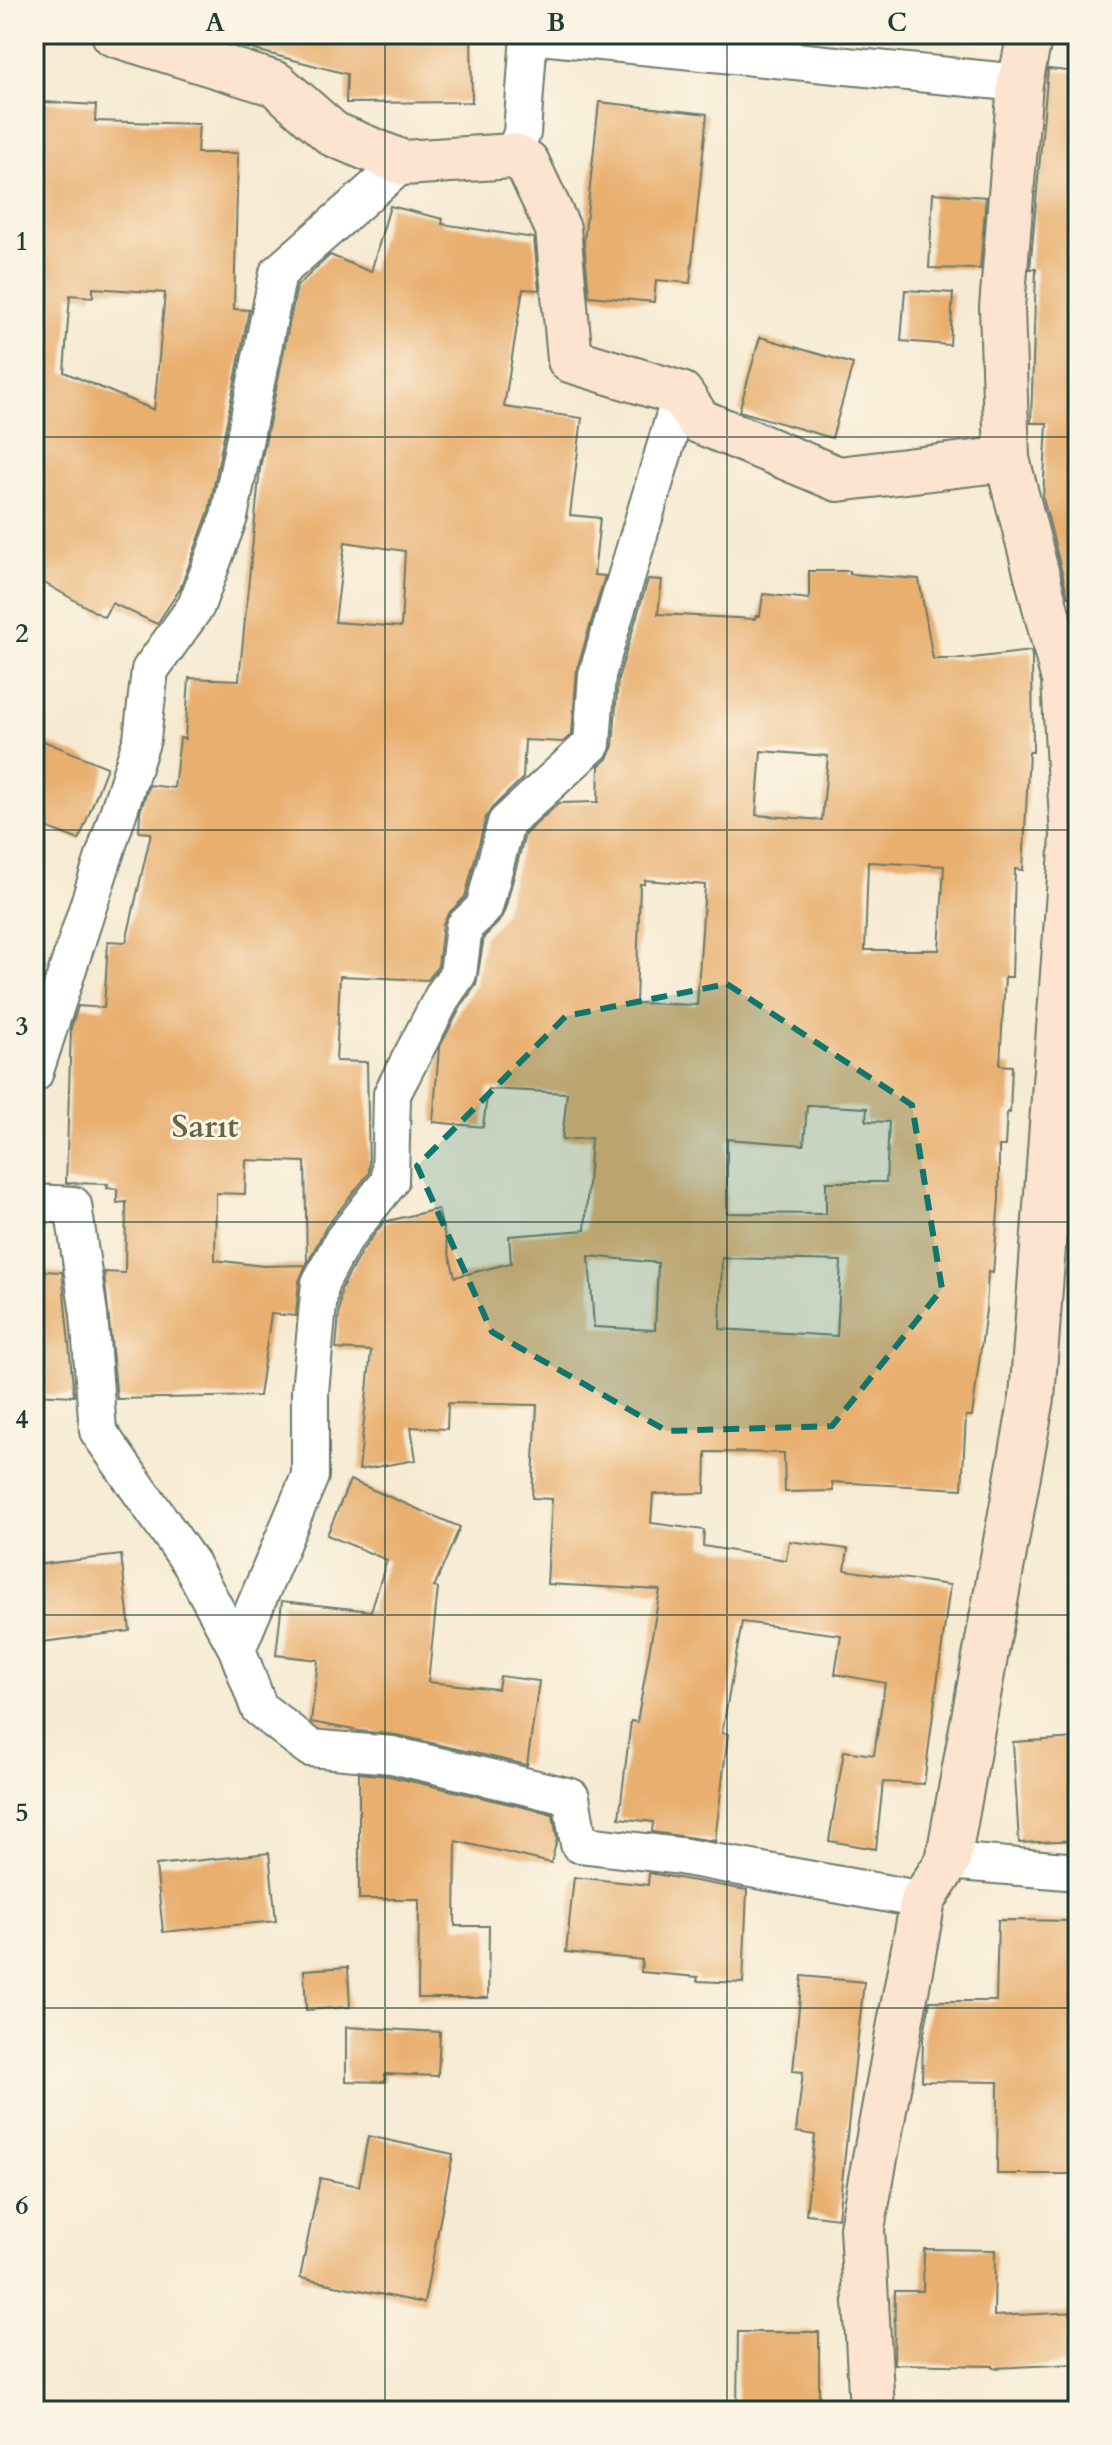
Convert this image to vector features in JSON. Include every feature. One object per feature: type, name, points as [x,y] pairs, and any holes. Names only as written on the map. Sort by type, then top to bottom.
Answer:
[{"type":"street","points":[[114,34],[276,84],[333,134],[403,163],[513,156],[527,163],[558,229],[570,360],[681,394],[699,421],[838,479],[1007,459]]},
{"type":"street","points":[[872,2411],[862,2228],[923,1900],[948,1861],[1032,1398],[1073,927],[1073,837],[1064,680],[1007,459],[1002,308],[1020,83],[1030,34]]},
{"type":"street","points":[[513,156],[522,133],[529,35],[1020,83]]},
{"type":"street","points":[[34,1074],[142,739],[150,670],[196,606],[229,517],[278,273],[403,163]]},
{"type":"street","points":[[237,1649],[310,1476],[310,1392],[320,1283],[343,1240],[390,1181],[392,1094],[444,994],[458,974],[464,927],[484,908],[506,823],[592,744],[597,675],[681,394]]},
{"type":"street","points":[[34,1203],[73,1205],[89,1314],[98,1431],[191,1564],[237,1649],[259,1708],[310,1748],[392,1755],[571,1797],[579,1844],[680,1856],[923,1900]]},
{"type":"street","points":[[948,1861],[1078,1872]]},
{"type":"highlighted area","points":[[727,984],[912,1105],[942,1289],[832,1426],[667,1431],[492,1332],[417,1166],[566,1016]]},
{"type":"building","points":[[237,34],[471,34],[472,102],[346,103],[347,74],[236,45]]},
{"type":"building","points":[[1048,69],[1078,72],[1078,597],[1068,597],[1043,497],[1047,423],[1031,423],[1036,269],[1030,269]]},
{"type":"building","points":[[44,102],[96,105],[95,121],[199,124],[197,153],[238,153],[234,309],[249,310],[209,511],[180,589],[157,624],[112,603],[104,617],[34,577],[34,177],[38,178]],"holes":[[[93,288],[165,293],[154,410],[64,372],[70,295],[93,297]]]},
{"type":"building","points":[[599,102],[707,114],[690,283],[656,280],[654,302],[589,296],[584,242]]},
{"type":"building","points":[[933,193],[986,197],[980,269],[929,268]]},
{"type":"building","points":[[390,206],[443,219],[442,224],[534,238],[539,290],[523,289],[504,407],[582,418],[570,515],[600,518],[594,575],[605,576],[577,669],[572,734],[563,742],[525,740],[523,778],[486,817],[465,897],[443,923],[438,966],[428,980],[340,976],[336,1061],[367,1062],[369,1173],[326,1227],[307,1264],[305,1162],[246,1160],[245,1194],[216,1193],[215,1260],[263,1266],[306,1265],[299,1281],[296,1316],[271,1314],[259,1396],[117,1399],[104,1272],[125,1273],[126,1202],[117,1203],[117,1189],[107,1188],[108,1184],[66,1183],[71,1028],[78,1006],[104,1008],[108,941],[126,942],[151,833],[139,832],[140,812],[149,785],[174,788],[180,738],[185,739],[189,678],[239,680],[260,468],[297,286],[330,255],[371,272]],"holes":[[[345,542],[405,551],[401,627],[335,622]]]},
{"type":"building","points":[[905,290],[953,293],[950,345],[901,341]]},
{"type":"building","points":[[760,337],[853,364],[832,438],[739,411]]},
{"type":"building","points":[[809,571],[850,571],[850,574],[919,579],[933,659],[964,659],[1031,651],[1032,656],[1033,752],[1029,752],[1023,870],[1015,869],[1012,977],[1005,977],[1000,1065],[1012,1066],[1010,1113],[1007,1112],[1005,1146],[999,1146],[999,1199],[993,1273],[988,1272],[972,1416],[966,1416],[962,1489],[832,1482],[833,1491],[785,1492],[784,1453],[706,1452],[705,1493],[653,1494],[651,1523],[704,1530],[703,1546],[786,1560],[789,1541],[848,1549],[845,1570],[950,1585],[924,1784],[883,1782],[876,1849],[829,1841],[844,1751],[874,1755],[885,1683],[835,1674],[841,1635],[742,1622],[722,1733],[728,1734],[715,1841],[652,1832],[653,1822],[619,1818],[631,1721],[637,1722],[660,1590],[547,1584],[552,1499],[532,1498],[537,1405],[448,1403],[447,1429],[411,1427],[416,1460],[359,1470],[371,1351],[336,1349],[341,1289],[361,1252],[384,1222],[438,1209],[455,1277],[511,1263],[509,1236],[585,1230],[591,1138],[562,1140],[567,1093],[488,1089],[483,1127],[433,1122],[439,1048],[476,985],[484,937],[504,913],[525,834],[559,803],[598,802],[599,766],[607,759],[613,746],[618,679],[648,579],[662,580],[658,614],[755,619],[760,616],[763,594],[809,599]],"holes":[[[761,751],[828,756],[822,820],[756,815]],[[868,862],[944,866],[939,950],[865,950]],[[645,880],[705,885],[697,1005],[636,1003],[640,884],[644,884]],[[807,1105],[867,1108],[866,1121],[889,1122],[886,1182],[826,1182],[826,1214],[727,1213],[727,1139],[804,1145]],[[589,1256],[658,1263],[655,1330],[594,1327]],[[722,1258],[841,1261],[837,1336],[720,1329]]]},
{"type":"building","points":[[34,737],[107,767],[79,840],[43,826],[46,818],[34,813]]},
{"type":"building","points":[[42,1271],[62,1272],[74,1396],[34,1394],[34,1314],[40,1315]]},
{"type":"building","points":[[350,1480],[460,1527],[434,1587],[438,1588],[428,1682],[498,1689],[500,1676],[539,1681],[527,1765],[397,1735],[311,1722],[318,1660],[276,1655],[282,1601],[371,1611],[387,1560],[327,1535]]},
{"type":"building","points":[[121,1555],[130,1631],[34,1643],[34,1565]]},
{"type":"building","points":[[1078,1738],[1078,1840],[1019,1843],[1013,1742]]},
{"type":"building","points":[[359,1773],[389,1776],[553,1814],[557,1839],[551,1863],[456,1841],[455,1926],[489,1926],[488,1998],[418,1998],[419,1899],[359,1899]]},
{"type":"building","points":[[269,1853],[276,1921],[163,1932],[156,1865]]},
{"type":"building","points":[[649,1873],[747,1890],[743,1983],[697,1981],[698,1977],[641,1972],[642,1960],[566,1952],[574,1877],[648,1885]]},
{"type":"building","points":[[998,1920],[1078,1921],[1075,2174],[997,2174],[998,2082],[922,2081],[923,2039],[930,2001],[996,2001]]},
{"type":"building","points":[[348,1967],[350,2007],[306,2010],[304,1970]]},
{"type":"building","points":[[802,1976],[864,1982],[838,2218],[806,2214],[815,2135],[796,2132],[803,2072],[793,2071]]},
{"type":"building","points":[[346,2027],[440,2032],[438,2076],[385,2074],[385,2082],[346,2081]]},
{"type":"building","points":[[368,2136],[453,2154],[424,2303],[300,2278],[320,2178],[359,2186]]},
{"type":"building","points":[[924,2249],[995,2250],[994,2316],[1078,2312],[1078,2364],[993,2368],[894,2364],[895,2291],[923,2291]]},
{"type":"building","points":[[738,2332],[819,2332],[819,2410],[737,2410]]},
{"type":"district","name":"Sarıt","points":[[205,1127]]}]
